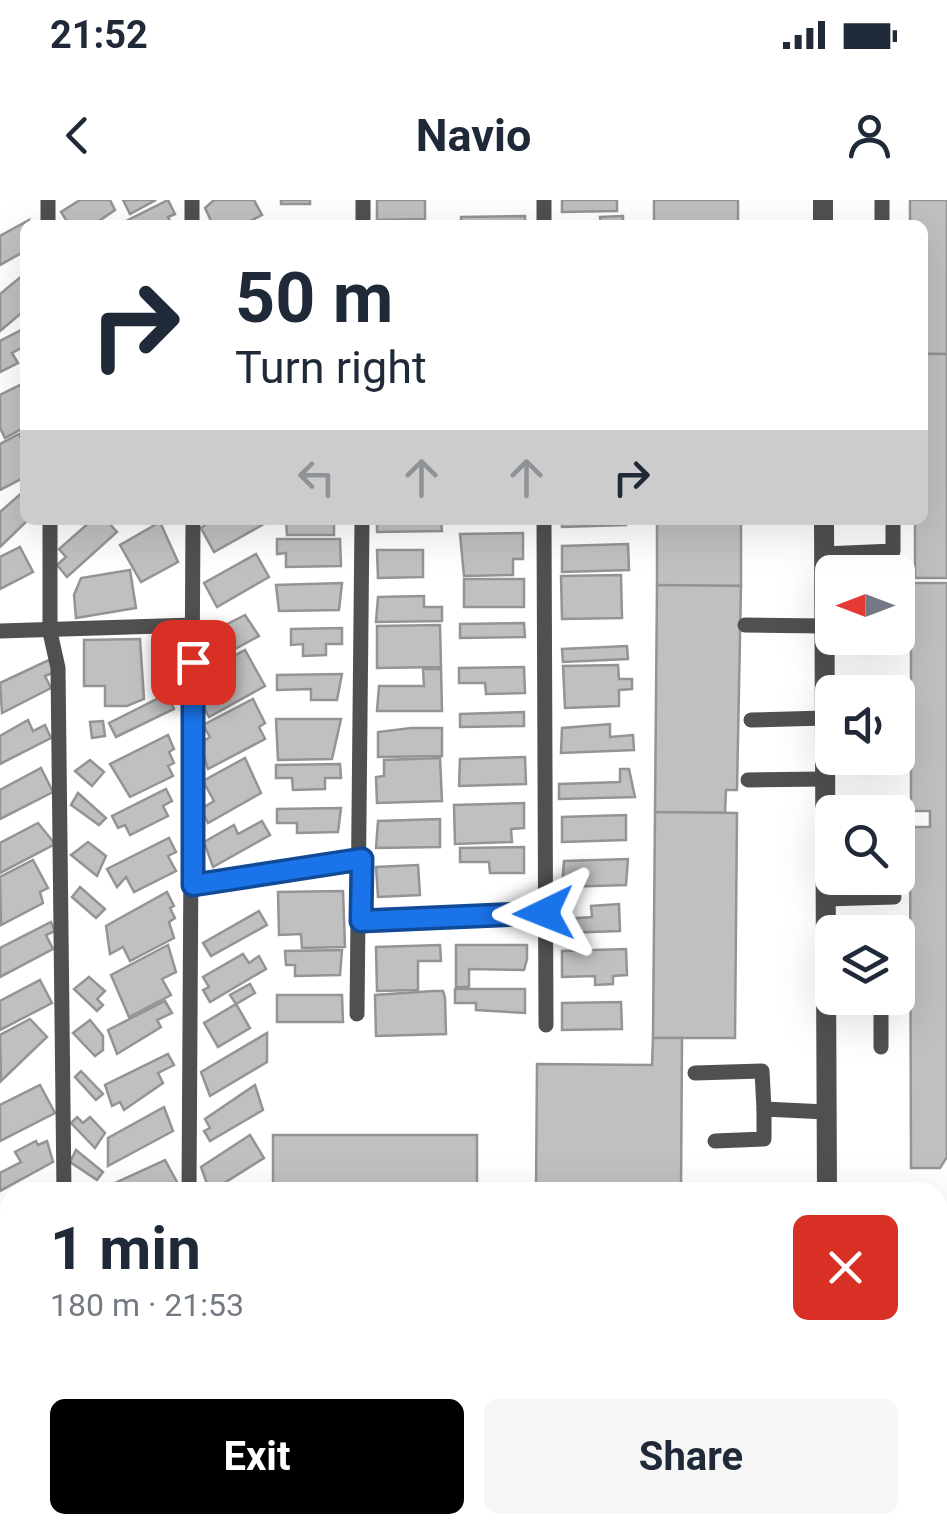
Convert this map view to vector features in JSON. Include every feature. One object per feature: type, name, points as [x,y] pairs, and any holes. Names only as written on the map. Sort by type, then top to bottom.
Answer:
[{"type":"street","points":[[824,525],[824,554]]},
{"type":"street","points":[[825,775],[826,795]]},
{"type":"street","points":[[826,895],[827,915]]},
{"type":"street","points":[[826,1182],[828,1015]]},
{"type":"lane","points":[[50,525],[50,632],[58,668],[64,1182]]},
{"type":"lane","points":[[189,1182],[193,525]]},
{"type":"lane","points":[[357,1014],[362,859],[362,525]]},
{"type":"lane","points":[[544,525],[546,1025]]},
{"type":"lane","points":[[824,554],[893,550],[893,525]]},
{"type":"lane","points":[[0,631],[193,625]]},
{"type":"lane","points":[[746,625],[815,626]]},
{"type":"lane","points":[[751,720],[815,727]]},
{"type":"lane","points":[[748,780],[825,778]]},
{"type":"lane","points":[[193,885],[362,859]]},
{"type":"lane","points":[[826,899],[894,898]]},
{"type":"lane","points":[[361,921],[544,913]]},
{"type":"lane","points":[[881,1015],[881,1047]]},
{"type":"lane","points":[[695,1073],[762,1070],[764,1139],[715,1141]]},
{"type":"lane","points":[[764,1109],[826,1112]]},
{"type":"building","points":[[80,200],[110,200],[115,210],[100,220],[66,220],[61,212]]},
{"type":"building","points":[[123,200],[156,200],[130,214]]},
{"type":"building","points":[[168,200],[175,214],[168,217],[170,220],[128,220]]},
{"type":"building","points":[[214,200],[254,200],[262,215],[252,220],[211,220],[205,208]]},
{"type":"building","points":[[281,200],[310,200],[310,204],[281,204]]},
{"type":"building","points":[[377,200],[425,200],[425,219],[377,220]]},
{"type":"building","points":[[562,200],[617,200],[617,211],[562,212]]},
{"type":"building","points":[[654,200],[738,200],[738,220],[654,220]]},
{"type":"building","points":[[910,200],[947,200],[947,354],[928,354],[928,220],[910,220]]},
{"type":"building","points":[[525,216],[525,220],[461,220]]},
{"type":"building","points":[[623,216],[623,220],[600,220],[600,217]]},
{"type":"building","points":[[20,225],[20,254],[0,265],[0,236]]},
{"type":"building","points":[[20,277],[20,314],[0,331],[0,294]]},
{"type":"building","points":[[20,331],[20,349],[12,353],[18,363],[0,372],[0,341]]},
{"type":"building","points":[[928,354],[947,354],[947,578],[915,578],[915,525],[928,525]]},
{"type":"building","points":[[20,385],[20,430],[5,438],[0,428],[0,395]]},
{"type":"building","points":[[20,436],[20,480],[0,490],[0,444]]},
{"type":"building","points":[[20,494],[23,525],[0,547],[0,512]]},
{"type":"building","points":[[86,525],[111,525],[117,532],[67,577],[57,565],[66,557],[59,549]]},
{"type":"building","points":[[161,525],[178,562],[141,582],[120,545]]},
{"type":"building","points":[[205,525],[262,525],[214,552],[201,528]]},
{"type":"building","points":[[286,525],[334,525],[334,535],[287,535]]},
{"type":"building","points":[[377,525],[441,525],[442,531],[377,532]]},
{"type":"building","points":[[562,525],[626,525],[562,527]]},
{"type":"building","points":[[657,525],[741,525],[741,586],[657,585]]},
{"type":"building","points":[[523,533],[523,559],[513,559],[513,575],[464,576],[460,534]]},
{"type":"building","points":[[277,539],[340,539],[341,566],[286,567],[286,553],[277,554]]},
{"type":"building","points":[[628,544],[629,570],[562,572],[562,546]]},
{"type":"building","points":[[20,547],[33,572],[0,589],[0,557]]},
{"type":"building","points":[[377,550],[423,550],[423,577],[378,578]]},
{"type":"building","points":[[256,554],[269,577],[217,607],[204,583]]},
{"type":"building","points":[[130,570],[136,608],[76,618],[74,595],[81,578]]},
{"type":"building","points":[[621,575],[622,618],[562,619],[561,576]]},
{"type":"building","points":[[464,579],[524,579],[524,607],[464,607]]},
{"type":"building","points":[[342,583],[339,610],[279,611],[276,585]]},
{"type":"building","points":[[915,583],[947,583],[947,1157],[940,1168],[911,1168],[915,915],[910,915],[910,895],[915,895],[915,827],[930,827],[930,811],[915,811],[915,795],[911,795],[911,775],[915,775],[915,675],[911,675],[911,655],[915,655]]},
{"type":"building","points":[[657,585],[741,586],[737,790],[726,790],[725,813],[655,812]]},
{"type":"building","points":[[424,596],[424,607],[442,607],[442,621],[376,622],[378,597]]},
{"type":"building","points":[[245,615],[259,636],[211,662],[204,636]]},
{"type":"building","points":[[524,623],[525,637],[460,638],[460,624]]},
{"type":"building","points":[[440,625],[441,667],[377,668],[377,626]]},
{"type":"building","points":[[342,628],[342,644],[326,644],[326,655],[303,656],[303,644],[291,645],[291,629]]},
{"type":"building","points":[[140,639],[144,699],[127,706],[105,706],[105,686],[84,686],[84,640]]},
{"type":"building","points":[[627,646],[628,659],[563,662],[562,649]]},
{"type":"building","points":[[245,650],[265,686],[209,717],[201,702],[224,690],[212,668]]},
{"type":"building","points":[[49,660],[55,672],[45,676],[51,688],[2,713],[0,683]]},
{"type":"building","points":[[618,665],[619,679],[632,679],[632,689],[619,690],[619,706],[565,708],[563,666]]},
{"type":"building","points":[[524,667],[525,693],[486,694],[485,683],[459,683],[459,668]]},
{"type":"building","points":[[423,669],[441,669],[442,711],[377,711],[379,686],[424,686]]},
{"type":"building","points":[[342,674],[337,700],[311,700],[311,689],[277,690],[277,675]]},
{"type":"building","points":[[167,694],[174,709],[116,737],[109,723]]},
{"type":"building","points":[[253,699],[265,723],[259,727],[265,739],[208,769],[200,743],[210,737],[203,725]]},
{"type":"building","points":[[524,712],[524,726],[460,727],[460,714]]},
{"type":"building","points":[[276,719],[341,719],[332,759],[278,760]]},
{"type":"building","points":[[28,720],[33,731],[45,725],[51,738],[0,764],[0,736]]},
{"type":"building","points":[[103,721],[105,736],[92,738],[90,722]]},
{"type":"building","points":[[610,724],[610,737],[633,735],[634,750],[561,753],[562,728]]},
{"type":"building","points":[[442,728],[442,756],[378,757],[378,732]]},
{"type":"building","points":[[168,735],[174,749],[169,752],[174,763],[168,766],[173,776],[130,797],[110,764]]},
{"type":"building","points":[[525,757],[526,784],[459,786],[460,759]]},
{"type":"building","points":[[245,758],[261,793],[208,823],[201,809],[214,801],[203,781]]},
{"type":"building","points":[[440,758],[442,801],[377,803],[376,777],[384,776],[384,760]]},
{"type":"building","points":[[90,760],[104,772],[92,786],[75,771]]},
{"type":"building","points":[[340,764],[341,778],[325,778],[325,789],[293,790],[292,778],[276,778],[276,765]]},
{"type":"building","points":[[41,768],[53,792],[0,819],[0,790]]},
{"type":"building","points":[[620,769],[629,769],[635,797],[559,799],[559,784],[620,782]]},
{"type":"building","points":[[166,789],[172,801],[163,806],[168,816],[130,835],[125,825],[118,828],[112,816]]},
{"type":"building","points":[[78,793],[106,818],[99,825],[71,805]]},
{"type":"building","points":[[524,803],[524,828],[511,829],[512,842],[455,844],[454,805]]},
{"type":"building","points":[[341,808],[338,832],[297,833],[297,823],[277,823],[277,809]]},
{"type":"building","points":[[655,812],[737,813],[735,1038],[653,1038]]},
{"type":"building","points":[[626,815],[626,840],[562,842],[562,817]]},
{"type":"building","points":[[440,819],[440,847],[376,848],[378,821]]},
{"type":"building","points":[[262,821],[270,835],[213,867],[204,842],[234,825],[238,834]]},
{"type":"building","points":[[38,823],[55,844],[0,873],[0,843]]},
{"type":"building","points":[[169,838],[176,852],[168,856],[176,871],[134,892],[126,877],[117,887],[107,869]]},
{"type":"building","points":[[88,842],[106,856],[97,876],[71,855]]},
{"type":"building","points":[[524,847],[524,873],[490,873],[489,862],[460,862],[460,848]]},
{"type":"building","points":[[628,859],[626,885],[562,887],[564,861]]},
{"type":"building","points":[[33,860],[48,888],[40,892],[43,903],[1,925],[0,877]]},
{"type":"building","points":[[418,865],[420,895],[378,897],[376,867]]},
{"type":"building","points":[[80,887],[105,909],[96,918],[72,897]]},
{"type":"building","points":[[343,891],[345,947],[302,948],[301,934],[279,935],[278,892]]},
{"type":"building","points":[[167,892],[174,906],[170,908],[175,918],[169,922],[174,938],[130,961],[123,947],[110,954],[106,926]]},
{"type":"building","points":[[619,904],[620,931],[562,933],[562,919],[592,917],[591,906]]},
{"type":"building","points":[[259,911],[267,925],[211,956],[203,943]]},
{"type":"building","points":[[51,922],[55,931],[46,935],[53,949],[0,977],[0,948]]},
{"type":"building","points":[[168,945],[176,972],[162,979],[171,995],[129,1017],[111,975]]},
{"type":"building","points":[[440,945],[441,961],[418,961],[418,990],[377,991],[376,947]]},
{"type":"building","points":[[456,945],[527,945],[524,970],[469,969],[469,987],[456,987]]},
{"type":"building","points":[[626,949],[627,975],[613,976],[613,984],[595,985],[595,976],[562,977],[562,951]]},
{"type":"building","points":[[342,950],[340,975],[295,976],[295,965],[286,965],[285,951]]},
{"type":"building","points":[[243,954],[249,963],[259,956],[266,969],[210,1002],[203,990],[209,987],[203,977]]},
{"type":"building","points":[[89,977],[105,991],[97,999],[103,1005],[97,1011],[74,989]]},
{"type":"building","points":[[40,980],[52,1003],[0,1030],[0,1001]]},
{"type":"building","points":[[250,984],[255,993],[236,1004],[230,995]]},
{"type":"building","points":[[455,989],[525,989],[525,1013],[476,1010],[476,1003],[455,1003]]},
{"type":"building","points":[[443,991],[446,1034],[376,1036],[375,995]]},
{"type":"building","points":[[277,995],[342,995],[343,1022],[277,1022]]},
{"type":"building","points":[[165,1001],[172,1013],[157,1020],[161,1027],[117,1054],[108,1030]]},
{"type":"building","points":[[621,1002],[622,1029],[562,1030],[562,1003]]},
{"type":"building","points":[[236,1004],[250,1028],[218,1047],[204,1023]]},
{"type":"building","points":[[30,1019],[47,1037],[1,1081],[0,1035]]},
{"type":"building","points":[[90,1020],[103,1036],[103,1050],[95,1056],[73,1033]]},
{"type":"building","points":[[267,1033],[267,1062],[210,1096],[201,1072]]},
{"type":"building","points":[[653,1038],[682,1038],[681,1182],[536,1182],[537,1064],[652,1065]]},
{"type":"building","points":[[168,1054],[174,1065],[158,1073],[163,1083],[124,1110],[120,1102],[112,1106],[105,1085]]},
{"type":"building","points":[[81,1071],[103,1094],[96,1100],[75,1077]]},
{"type":"building","points":[[40,1085],[55,1113],[0,1141],[0,1105]]},
{"type":"building","points":[[255,1085],[263,1110],[210,1141],[204,1131],[210,1128],[205,1119]]},
{"type":"building","points":[[164,1107],[173,1131],[108,1166],[108,1138]]},
{"type":"building","points":[[77,1117],[83,1123],[90,1117],[105,1133],[95,1148],[71,1123]]},
{"type":"building","points":[[250,1135],[264,1158],[226,1182],[206,1182],[201,1167]]},
{"type":"building","points":[[273,1135],[477,1135],[477,1182],[273,1182]]},
{"type":"building","points":[[36,1141],[38,1145],[47,1141],[53,1162],[16,1182],[0,1182],[0,1173],[21,1162],[15,1152]]},
{"type":"building","points":[[76,1150],[103,1172],[97,1180],[70,1162]]},
{"type":"building","points":[[165,1160],[177,1182],[117,1182]]},
{"type":"route","points":[[193,662],[193,885],[362,859],[361,921],[544,913]]}]
